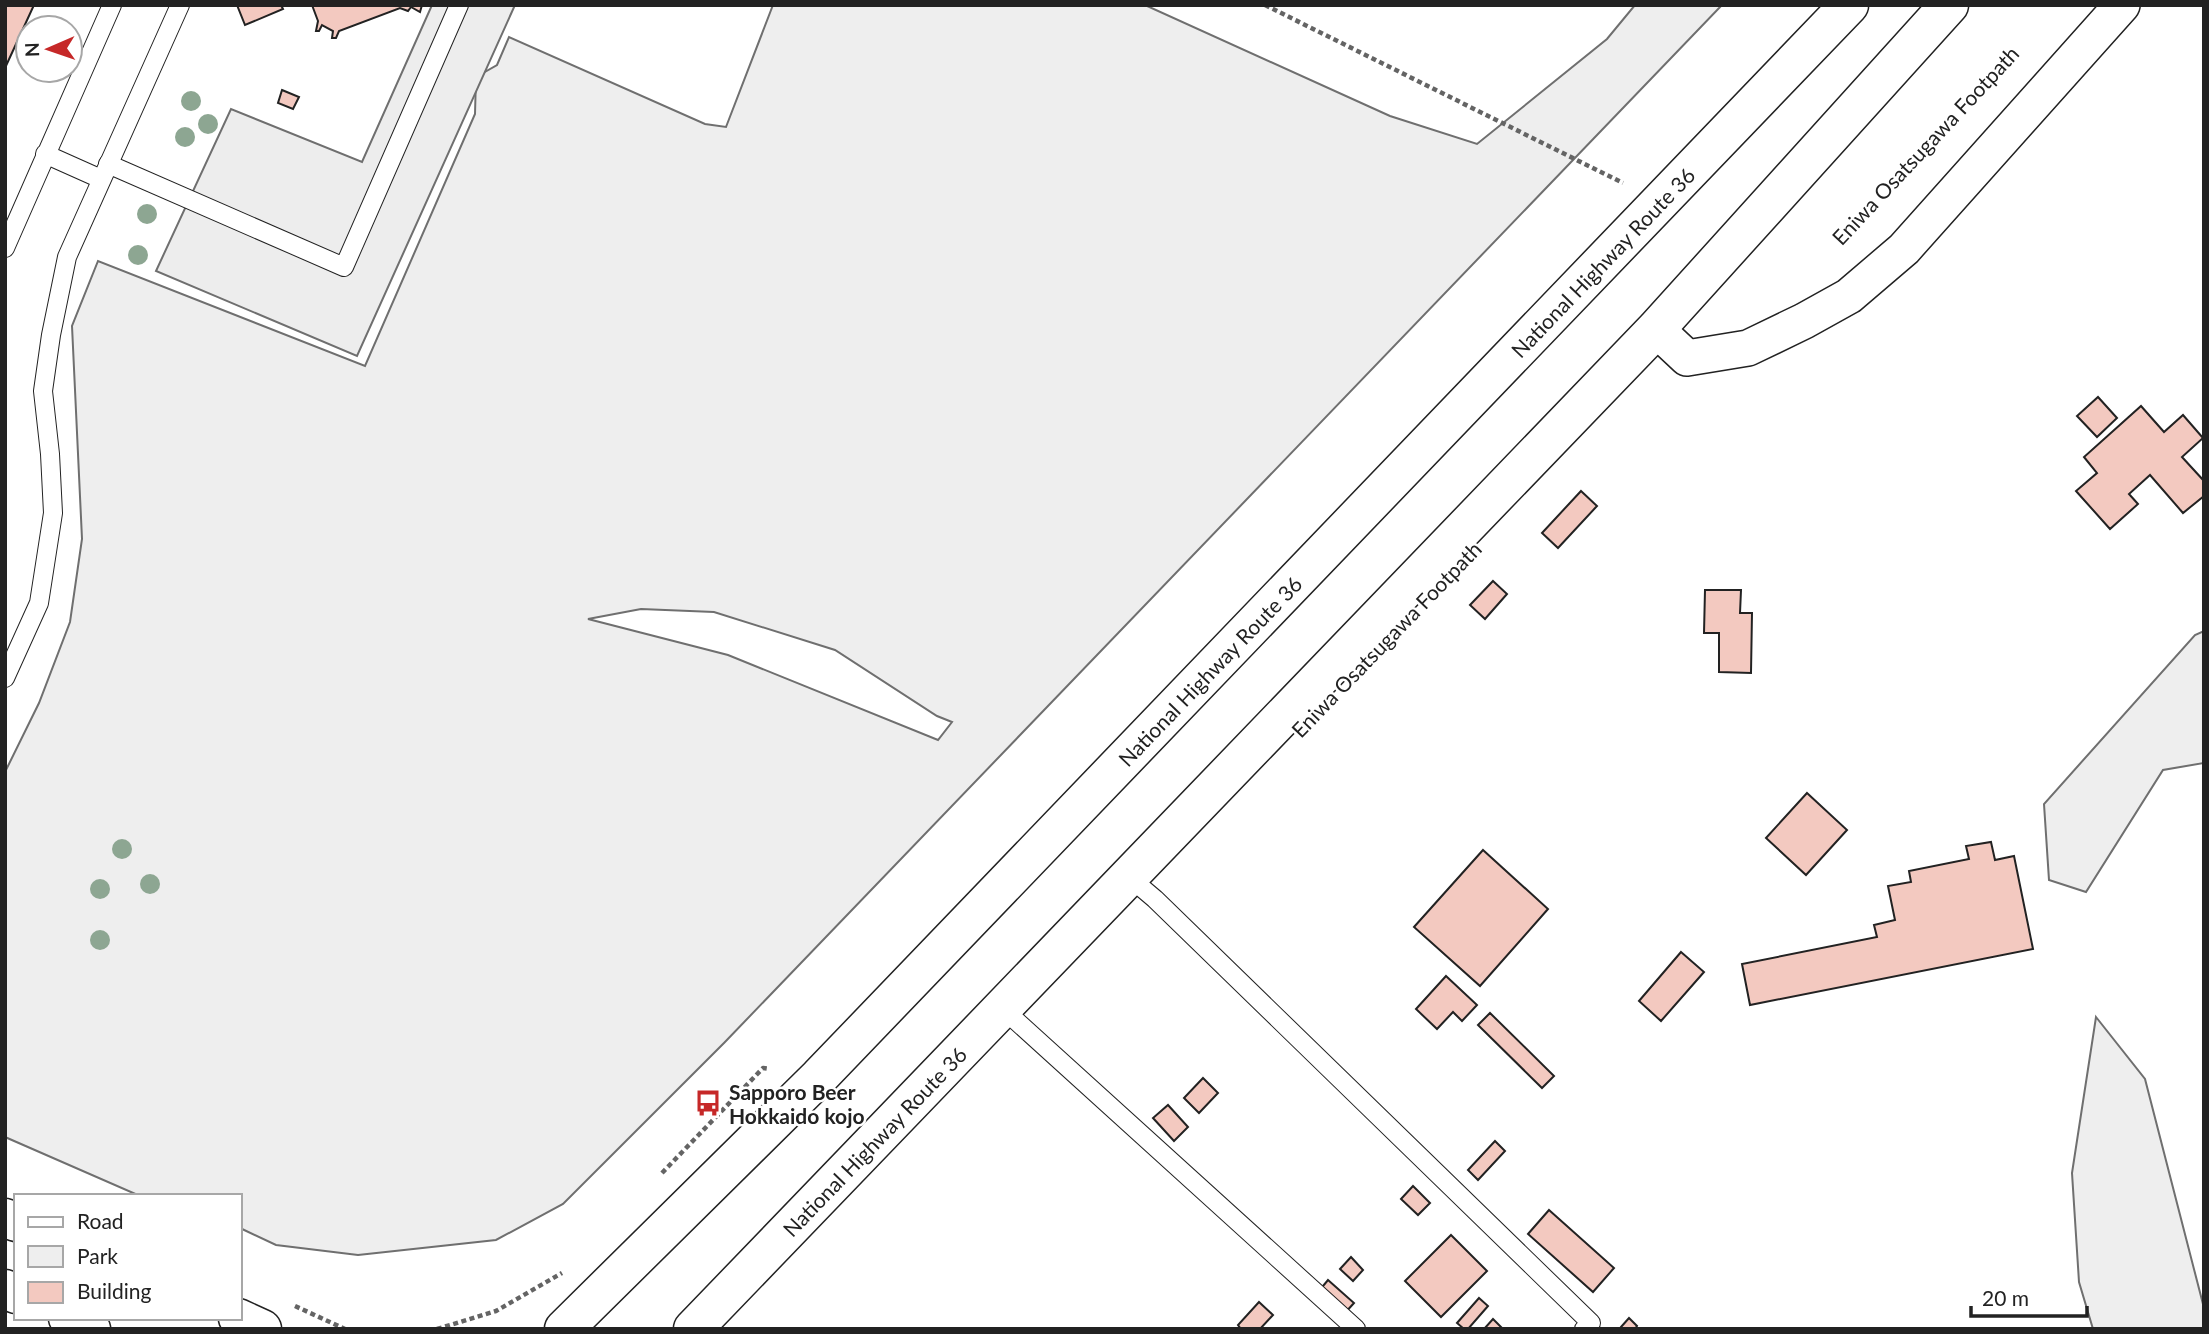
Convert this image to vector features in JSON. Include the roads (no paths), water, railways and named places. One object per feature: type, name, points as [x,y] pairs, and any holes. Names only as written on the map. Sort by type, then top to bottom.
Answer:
[{"type":"highway","name":"National Highway Route 36","points":[[564,1329],[819,1077],[1849,5]]},
{"type":"highway","name":"National Highway Route 36","points":[[693,1329],[1657,329],[1949,5]]},
{"type":"highway","points":[[72,1320],[91,1329]]},
{"type":"highway","points":[[242,1320],[262,1329]]},
{"type":"street","points":[[1657,329],[1687,358],[1748,348],[1849,296],[1904,249],[2122,5]]},
{"type":"lane","points":[[5,248],[112,5]]},
{"type":"lane","points":[[5,678],[39,603],[53,513],[43,391],[67,257],[180,5]]},
{"type":"lane","points":[[45,154],[105,172],[344,267],[459,5]]},
{"type":"lane","points":[[1129,877],[1591,1323],[1584,1329]]},
{"type":"lane","points":[[1002,1008],[1356,1329]]},
{"type":"place","name":"Sapporo Beer Hokkaido kojo","points":[[708,1103]]}]
